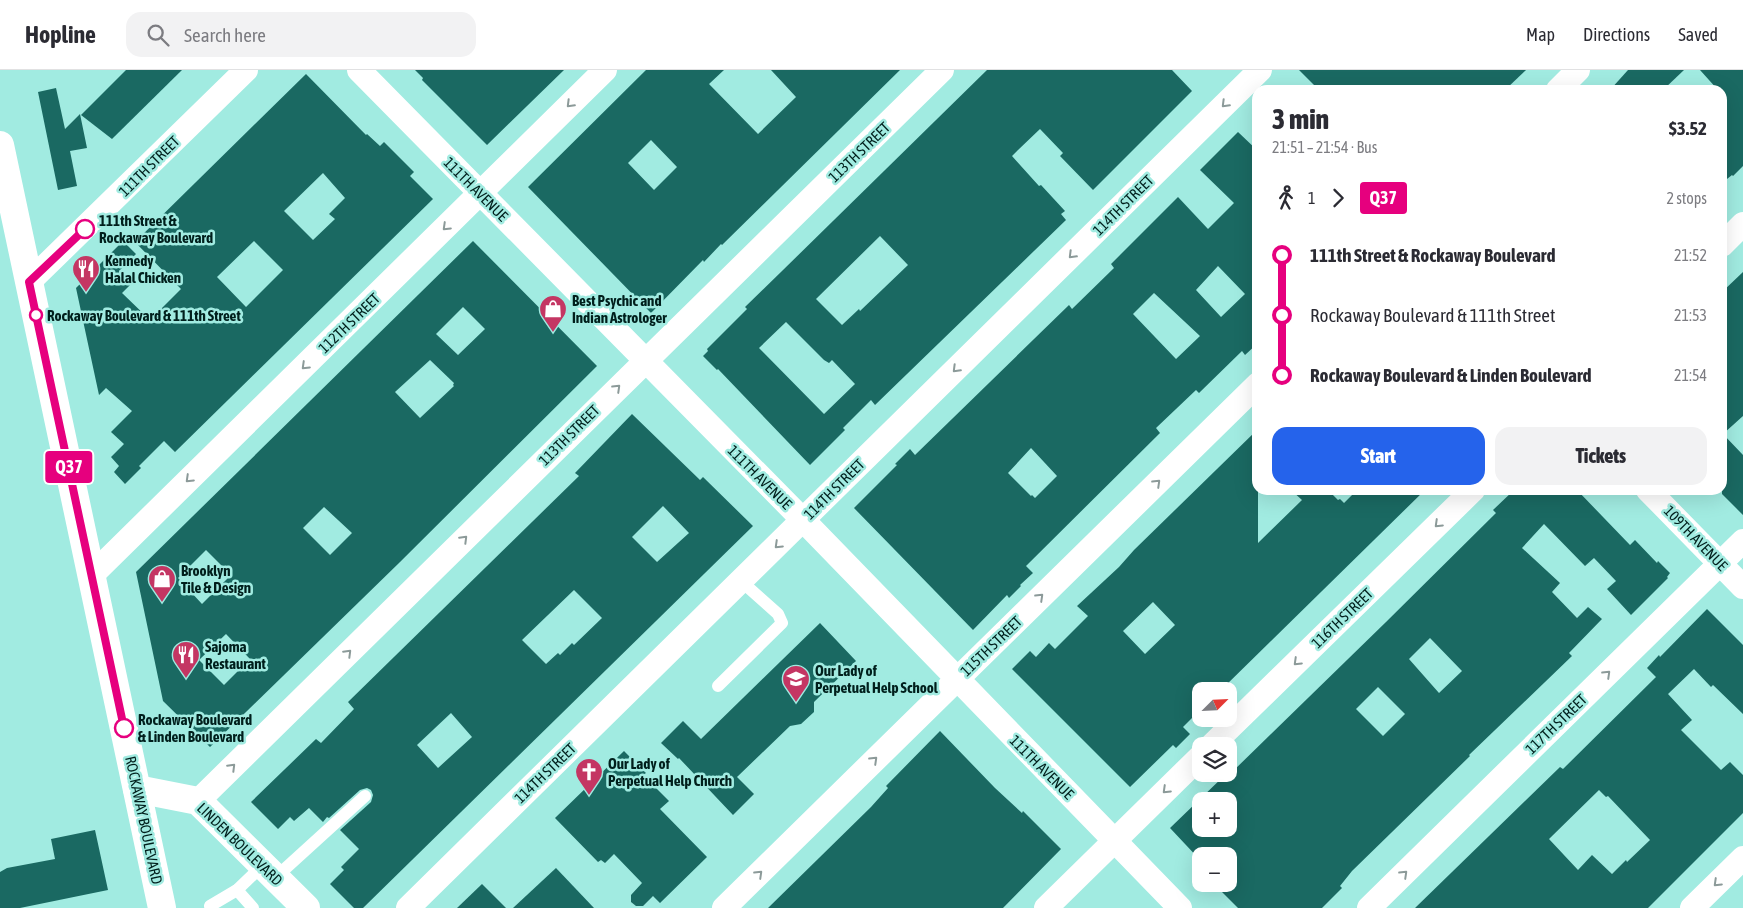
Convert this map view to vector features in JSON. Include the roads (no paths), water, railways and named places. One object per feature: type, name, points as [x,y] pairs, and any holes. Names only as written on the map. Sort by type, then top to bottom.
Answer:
[{"type":"main road","name":"ROCKAWAY BOULEVARD","points":[[0,145],[162,908]]},
{"type":"main road","name":"LINDEN BOULEVARD","points":[[137,789],[198,801],[306,908]]},
{"type":"street","name":"111TH STREET","points":[[29,282],[246,70]]},
{"type":"street","name":"111TH AVENUE","points":[[359,70],[803,520],[956,680],[1180,908]]},
{"type":"street","name":"112TH STREET","points":[[92,575],[605,70]]},
{"type":"street","name":"113TH STREET","points":[[198,801],[942,70]]},
{"type":"street","points":[[1563,85],[1578,70]]},
{"type":"street","name":"114TH STREET","points":[[408,908],[1251,78]]},
{"type":"street","points":[[1727,239],[1743,224]]},
{"type":"street","name":"115TH STREET","points":[[724,908],[1252,390]]},
{"type":"street","name":"116TH STREET","points":[[1220,737],[1468,495]]},
{"type":"street","name":"109TH AVENUE","points":[[1653,495],[1743,587]]},
{"type":"street","name":"117TH STREET","points":[[1369,908],[1743,541]]},
{"type":"street","points":[[1046,908],[1192,765]]},
{"type":"street","points":[[1692,908],[1743,858]]},
{"type":"lane","points":[[718,686],[782,623],[778,614],[741,581]]},
{"type":"lane","points":[[206,907],[270,871],[366,796]]},
{"type":"lane","points":[[237,890],[253,908]]},
{"type":"place","name":"111th Street & Rockaway Boulevard","points":[[85,229]]},
{"type":"place","name":"Kennedy Halal Chicken","points":[[86,293]]},
{"type":"place","name":"Rockaway Boulevard & 111th Street","points":[[36,315]]},
{"type":"place","name":"Best Psychic and Indian Astrologer","points":[[553,333]]},
{"type":"place","name":"Brooklyn Tile & Design","points":[[162,603]]},
{"type":"place","name":"Sajoma Restaurant","points":[[186,679]]},
{"type":"place","name":"Our Lady of Perpetual Help School","points":[[796,703]]},
{"type":"place","name":"Rockaway Boulevard & Linden Boulevard","points":[[124,728]]},
{"type":"place","name":"Our Lady of Perpetual Help Church","points":[[589,796]]}]
